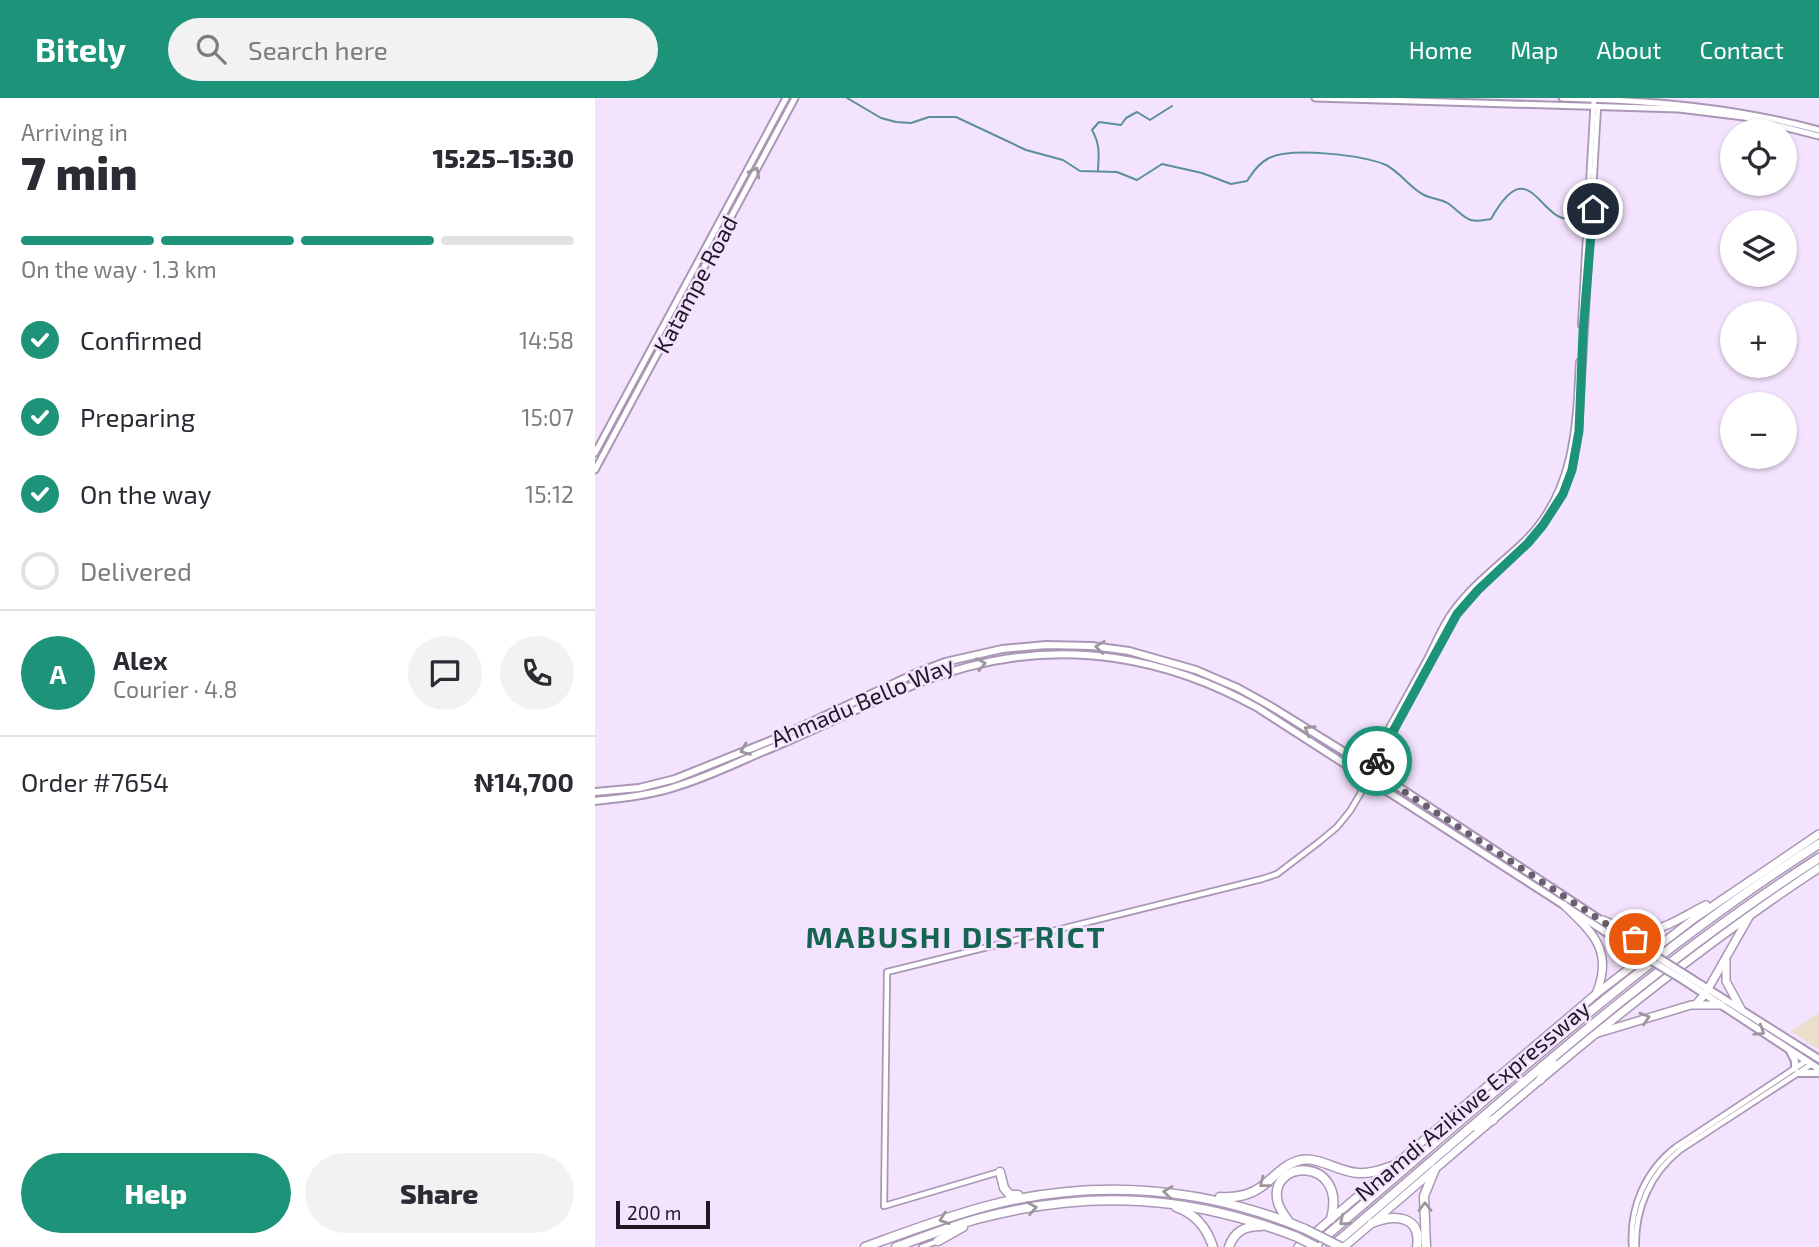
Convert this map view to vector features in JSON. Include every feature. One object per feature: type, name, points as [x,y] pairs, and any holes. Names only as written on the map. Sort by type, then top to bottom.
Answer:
[{"type":"highway","name":"Nnamdi Azikiwe Expressway","points":[[1315,1247],[1486,1099],[1662,953],[1799,856],[1817,839]]},
{"type":"highway","name":"Nnamdi Azikiwe Expressway","points":[[1298,1247],[1596,994],[1719,900],[1817,839]]},
{"type":"highway","name":"Nnamdi Azikiwe Expressway","points":[[1331,1247],[1559,1053],[1697,942],[1819,858]]},
{"type":"highway","name":"Nnamdi Azikiwe Expressway","points":[[1343,1247],[1665,976],[1751,913],[1819,868]]},
{"type":"highway","points":[[1603,920],[1641,933],[1719,900]]},
{"type":"highway","points":[[1564,905],[1586,924],[1601,953],[1603,971],[1596,994]]},
{"type":"highway","points":[[1696,1004],[1726,959],[1751,913]]},
{"type":"highway","points":[[1636,946],[1641,933]]},
{"type":"highway","points":[[1726,959],[1726,981],[1741,1009]]},
{"type":"highway","points":[[1594,1034],[1696,1004],[1721,1005]]},
{"type":"highway","points":[[1540,1080],[1559,1053]]},
{"type":"highway","points":[[1460,1111],[1486,1099]]},
{"type":"highway","points":[[1465,1133],[1493,1119]]},
{"type":"highway","points":[[1207,1198],[1242,1196],[1260,1188],[1285,1166],[1305,1160],[1358,1173],[1395,1165]]},
{"type":"highway","points":[[1289,1222],[1278,1203],[1278,1189],[1286,1176],[1303,1169],[1320,1174],[1328,1182],[1334,1198],[1331,1219]]},
{"type":"highway","points":[[1426,1247],[1424,1196],[1435,1170]]},
{"type":"highway","points":[[998,1173],[1010,1195],[1040,1191],[1056,1193]]},
{"type":"highway","points":[[966,1212],[1001,1195],[998,1173]]},
{"type":"highway","points":[[865,1247],[1002,1202],[1056,1193],[1133,1189],[1207,1198],[1289,1222],[1343,1247]]},
{"type":"highway","points":[[896,1247],[976,1219],[1022,1209],[1068,1202],[1117,1200],[1205,1208],[1267,1226],[1315,1247]]},
{"type":"highway","points":[[1160,1202],[1182,1209],[1196,1218],[1207,1230],[1213,1247]]},
{"type":"highway","points":[[1372,1223],[1385,1217],[1402,1217],[1411,1223],[1416,1232],[1417,1247]]},
{"type":"highway","points":[[938,1241],[976,1219]]},
{"type":"highway","points":[[1229,1247],[1238,1231],[1252,1226],[1267,1226]]},
{"type":"main road","name":"Katampe Road","points":[[595,453],[786,98]]},
{"type":"main road","name":"Katampe Road","points":[[595,470],[795,98]]},
{"type":"main road","points":[[1315,98],[1679,109],[1744,117],[1819,136]]},
{"type":"main road","points":[[1562,98],[1708,107],[1770,117],[1819,130]]},
{"type":"main road","name":"Ahmadu Bello Way","points":[[595,792],[639,788],[675,779],[777,738],[945,662],[1002,649],[1046,645],[1092,646],[1129,651],[1196,670],[1238,688],[1272,707],[1603,920],[1636,946]]},
{"type":"main road","name":"Ahmadu Bello Way","points":[[595,801],[677,787],[943,675],[990,662],[1048,655],[1129,659],[1189,675],[1248,702],[1564,905],[1817,1055]]},
{"type":"main road","name":"Ahmadu Bello Way","points":[[1706,991],[1721,1005],[1819,1071]]},
{"type":"main road","points":[[1789,1049],[1796,1071],[1819,1071]]},
{"type":"main road","points":[[1809,1063],[1817,1055]]},
{"type":"street","points":[[998,1173],[884,1206],[887,972],[1277,874],[1337,827],[1350,811],[1369,768],[1457,614],[1543,525],[1563,494],[1572,470],[1579,422],[1596,98]]},
{"type":"street","points":[[1634,1247],[1632,1228],[1637,1202],[1644,1184],[1661,1160],[1677,1147],[1809,1063]]},
{"type":"street","points":[[922,1247],[938,1241]]},
{"type":"shaded area","points":[[1819,1013],[1819,1050],[1791,1031]]},
{"type":"waterway","points":[[847,98],[881,118],[896,122],[911,123],[929,117],[956,117],[1026,150],[1063,160],[1080,171],[1117,172],[1137,180],[1162,164],[1202,173],[1231,184],[1247,181],[1259,165],[1269,158],[1294,153],[1327,154],[1361,158],[1386,165],[1419,192],[1446,202],[1471,220],[1491,219],[1505,198],[1516,190],[1526,190],[1535,195],[1553,213],[1563,218],[1575,218]]},
{"type":"waterway","points":[[1098,170],[1098,145],[1092,130],[1099,122],[1121,125],[1126,118],[1137,112],[1150,120],[1172,106]]},
{"type":"way so far","points":[[1377,761],[1372,770],[1379,775],[1634,942],[1635,939]]},
{"type":"district","name":"MABUSHI DISTRICT","points":[[956,936]]},
{"type":"route","points":[[1377,761],[1399,715],[1457,614],[1478,590],[1528,543],[1563,494],[1572,470],[1579,431],[1583,332],[1593,209]]}]
